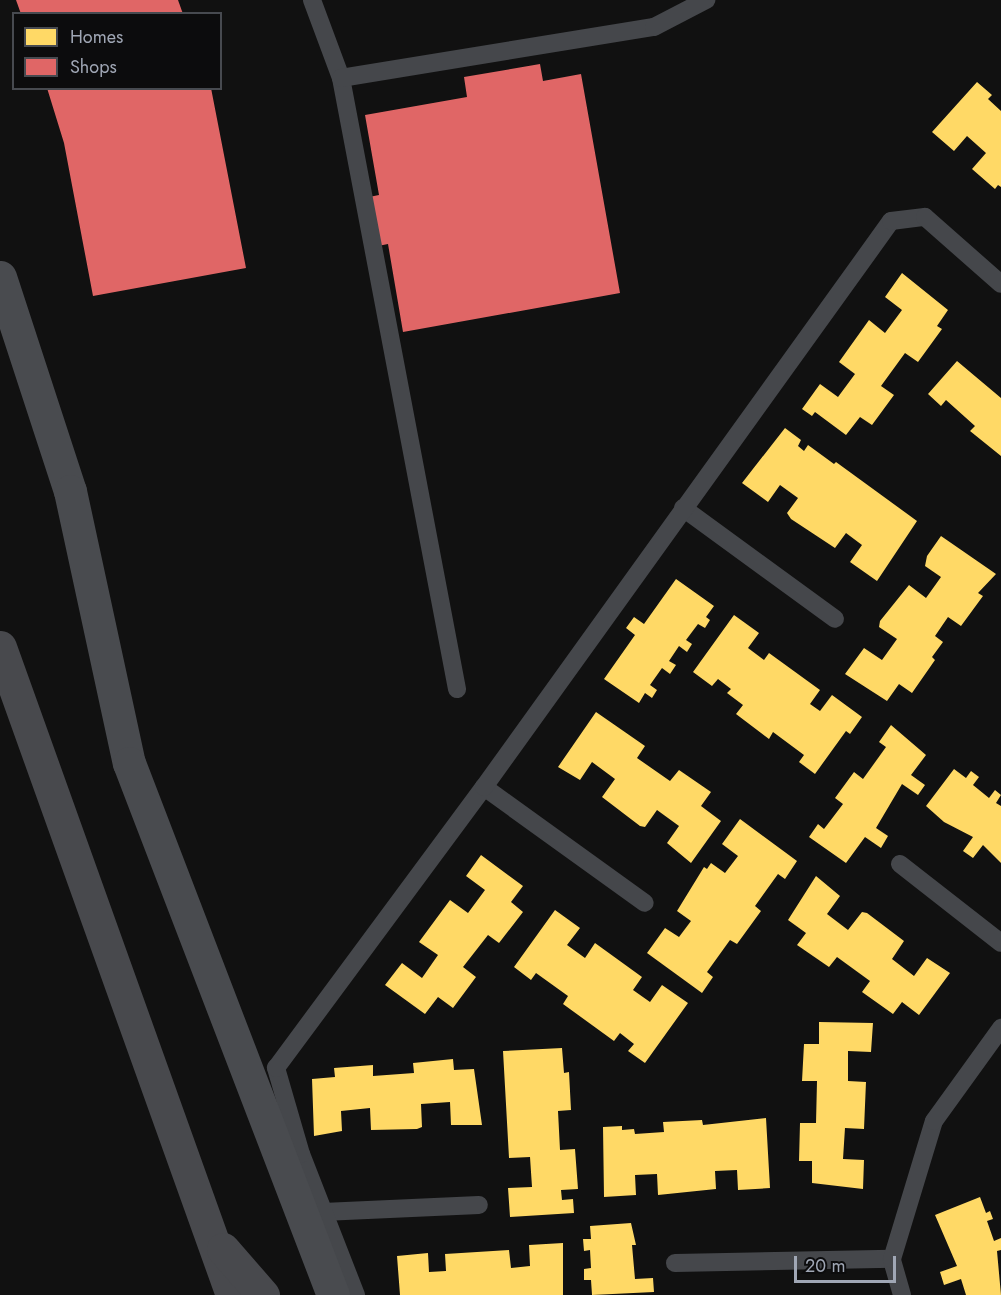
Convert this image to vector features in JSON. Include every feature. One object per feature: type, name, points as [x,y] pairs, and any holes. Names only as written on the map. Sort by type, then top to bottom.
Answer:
[{"type":"highway","points":[[0,647],[232,1295]]},
{"type":"highway","points":[[211,1236],[263,1295]]},
{"type":"main road","points":[[0,277],[70,491],[129,763],[333,1295]]},
{"type":"lane","points":[[312,0],[341,78],[457,689]]},
{"type":"lane","points":[[341,78],[654,27],[706,0]]},
{"type":"lane","points":[[356,1295],[301,1154],[276,1068],[484,787],[891,221],[925,217],[1001,284]]},
{"type":"lane","points":[[683,508],[836,619]]},
{"type":"lane","points":[[484,787],[645,903]]},
{"type":"lane","points":[[900,864],[1001,943]]},
{"type":"lane","points":[[902,1295],[892,1259],[934,1121],[1001,1028]]},
{"type":"lane","points":[[323,1212],[479,1205]]},
{"type":"lane","points":[[675,1263],[892,1259]]},
{"type":"building: Homes","points":[[977,82],[992,95],[988,99],[1001,111],[1001,187],[998,185],[995,189],[972,169],[986,153],[967,136],[954,151],[932,132]]},
{"type":"building: Homes","points":[[902,273],[948,310],[937,326],[942,329],[918,362],[905,353],[881,386],[894,395],[872,425],[860,417],[846,435],[815,412],[812,416],[802,409],[820,384],[838,397],[855,374],[839,362],[869,320],[885,333],[902,310],[885,297]]},
{"type":"building: Homes","points":[[957,361],[1001,398],[1001,456],[970,431],[975,426],[946,400],[941,406],[928,394]]},
{"type":"building: Homes","points":[[785,428],[801,440],[798,446],[804,451],[808,445],[834,464],[836,462],[917,521],[877,581],[850,562],[862,545],[846,533],[835,548],[791,519],[787,513],[798,498],[780,485],[768,502],[742,483]]},
{"type":"building: Homes","points":[[941,536],[996,574],[978,593],[983,596],[961,626],[948,617],[935,636],[943,642],[932,657],[935,660],[912,693],[899,684],[887,701],[845,674],[864,648],[882,660],[897,639],[879,627],[880,621],[909,585],[926,598],[941,577],[925,566],[927,556]]},
{"type":"building: Homes","points":[[676,579],[714,606],[706,617],[710,620],[705,628],[698,624],[686,640],[692,644],[687,652],[679,646],[669,661],[676,665],[670,674],[662,668],[650,685],[657,690],[652,698],[645,693],[639,703],[604,679],[635,635],[626,628],[634,617],[644,624]]},
{"type":"building: Homes","points":[[734,615],[759,633],[748,648],[764,660],[769,653],[820,690],[810,704],[820,711],[832,695],[862,717],[850,734],[846,731],[815,774],[799,762],[804,755],[773,732],[769,739],[736,714],[743,705],[727,693],[731,689],[718,679],[712,686],[693,672]]},
{"type":"building: Homes","points":[[596,712],[645,746],[637,758],[670,781],[679,770],[711,792],[701,806],[721,821],[691,863],[667,843],[679,826],[657,810],[645,827],[640,826],[602,797],[615,779],[592,762],[580,780],[558,767]]},
{"type":"building: Homes","points":[[891,725],[926,755],[911,775],[925,785],[918,795],[902,784],[876,828],[888,836],[881,848],[865,837],[846,863],[809,837],[818,824],[824,829],[843,804],[835,798],[854,772],[863,779],[886,747],[879,742]]},
{"type":"building: Homes","points":[[954,769],[966,778],[971,771],[979,777],[973,785],[989,798],[995,790],[1001,795],[996,803],[1001,806],[1001,863],[983,845],[973,858],[963,851],[973,837],[944,822],[926,806]]},
{"type":"building: Homes","points":[[740,819],[797,861],[785,879],[778,874],[755,906],[761,911],[737,944],[730,940],[707,972],[713,977],[702,993],[647,953],[665,928],[679,937],[691,921],[677,911],[704,867],[707,869],[711,863],[725,873],[738,856],[722,844]]},
{"type":"building: Homes","points":[[481,855],[523,886],[511,902],[523,912],[499,943],[488,935],[463,967],[476,977],[453,1008],[438,997],[425,1014],[385,985],[402,963],[422,978],[438,955],[419,942],[450,900],[468,913],[485,890],[466,876]]},
{"type":"building: Homes","points":[[816,876],[840,896],[827,914],[848,930],[862,912],[867,913],[904,941],[892,959],[914,976],[927,958],[950,973],[919,1015],[902,1002],[893,1014],[862,992],[870,981],[837,957],[829,967],[797,945],[806,933],[788,920]]},
{"type":"building: Homes","points":[[555,910],[580,928],[567,945],[585,958],[595,943],[642,977],[633,990],[650,1002],[662,985],[688,1003],[645,1063],[628,1051],[634,1044],[620,1033],[614,1041],[563,1004],[568,996],[536,973],[531,980],[514,967]]},
{"type":"building: Homes","points":[[819,1022],[873,1023],[871,1052],[848,1051],[848,1081],[866,1082],[864,1129],[845,1128],[843,1159],[864,1160],[863,1189],[812,1183],[812,1161],[799,1161],[800,1123],[816,1123],[817,1081],[802,1081],[804,1044],[819,1044]]},
{"type":"building: Homes","points":[[562,1048],[564,1073],[569,1072],[571,1110],[558,1111],[560,1150],[575,1149],[578,1189],[561,1190],[562,1200],[573,1199],[574,1213],[510,1217],[508,1188],[532,1187],[530,1157],[509,1158],[503,1051]]},
{"type":"building: Homes","points":[[453,1059],[454,1070],[474,1069],[482,1125],[451,1125],[450,1102],[421,1104],[422,1127],[417,1129],[371,1130],[370,1108],[341,1111],[342,1131],[314,1136],[312,1079],[335,1077],[334,1068],[373,1065],[373,1076],[414,1073],[413,1063]]},
{"type":"building: Homes","points":[[766,1118],[770,1188],[738,1190],[737,1170],[715,1171],[716,1189],[658,1195],[657,1174],[635,1175],[636,1195],[604,1197],[603,1127],[622,1126],[622,1130],[634,1129],[635,1134],[664,1132],[663,1122],[702,1120],[703,1125]]},
{"type":"building: Homes","points":[[980,1197],[986,1213],[990,1211],[993,1219],[987,1221],[994,1241],[1001,1238],[1001,1250],[997,1251],[1001,1295],[966,1295],[961,1279],[944,1285],[940,1272],[957,1266],[935,1215]]},
{"type":"building: Homes","points":[[631,1223],[636,1245],[632,1245],[635,1279],[653,1278],[654,1292],[592,1295],[591,1280],[584,1280],[584,1269],[591,1268],[590,1250],[584,1251],[583,1239],[591,1239],[590,1226]]},
{"type":"building: Homes","points":[[563,1243],[563,1295],[400,1295],[397,1256],[428,1253],[429,1272],[446,1271],[445,1254],[509,1250],[511,1268],[530,1266],[529,1245]]},
{"type":"building: Shops","points":[[16,0],[178,0],[182,12],[20,12]]},
{"type":"building: Shops","points":[[540,64],[543,81],[581,74],[620,293],[403,332],[388,244],[378,246],[369,197],[379,195],[365,115],[467,97],[464,77]]},
{"type":"building: Shops","points":[[48,90],[211,90],[246,268],[93,296],[64,143]]}]
